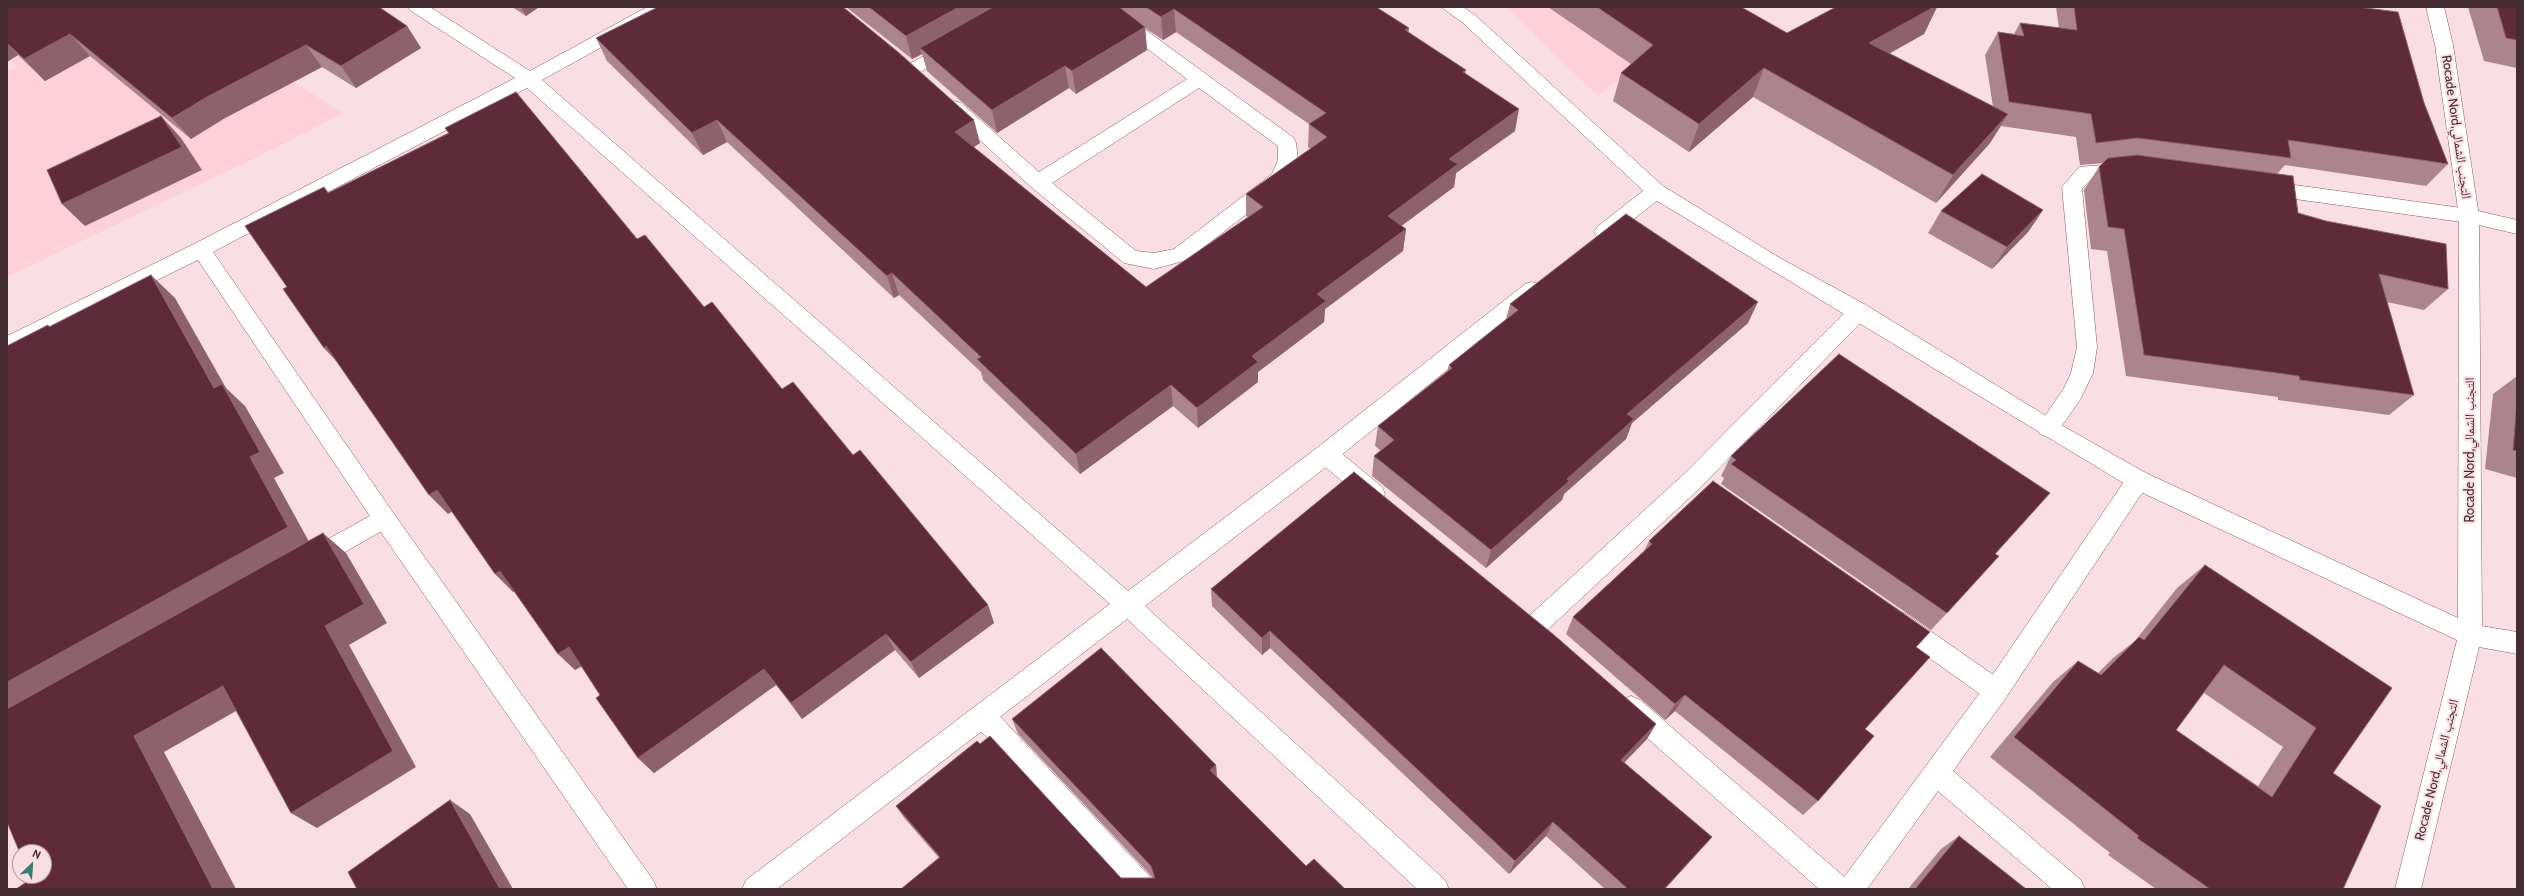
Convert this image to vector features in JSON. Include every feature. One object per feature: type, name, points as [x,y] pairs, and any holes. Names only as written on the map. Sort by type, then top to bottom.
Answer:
[{"type":"street","points":[[417,7],[529,79],[1128,605],[1436,889]]},
{"type":"street","points":[[7,346],[201,249],[529,79],[659,7]]},
{"type":"street","points":[[940,95],[1038,182],[1131,258],[1154,261],[1180,256],[1280,178],[1288,160],[1287,143],[1102,7]]},
{"type":"street","points":[[1450,7],[1469,19],[1656,191],[1773,263],[1859,311],[2048,428],[2138,480],[2470,635],[2517,643]]},
{"type":"street","name":"Rocade Nord,التجنب الشمالي","points":[[2408,889],[2470,635],[2469,216],[2444,45],[2435,7]]},
{"type":"street","points":[[911,70],[967,38]]},
{"type":"street","points":[[1038,182],[1200,79]]},
{"type":"street","points":[[2048,428],[2075,387],[2082,373],[2088,348],[2072,187],[2086,172],[2121,169],[2144,172]]},
{"type":"street","points":[[2247,186],[2469,216],[2517,227]]},
{"type":"street","points":[[1588,246],[1656,191]]},
{"type":"street","points":[[201,249],[384,518],[644,889]]},
{"type":"street","points":[[755,889],[1326,454],[1550,275]]},
{"type":"street","points":[[1536,625],[1694,479],[1859,311]]},
{"type":"street","points":[[1326,454],[1394,509]]},
{"type":"street","points":[[1694,479],[1714,492]]},
{"type":"street","points":[[1851,889],[1937,774],[1996,691],[2138,480]]},
{"type":"street","points":[[295,569],[384,518]]},
{"type":"street","points":[[1517,610],[1554,641]]},
{"type":"street","points":[[1880,610],[1996,691]]},
{"type":"street","points":[[1613,692],[1839,889]]},
{"type":"street","points":[[983,716],[1144,889]]},
{"type":"street","points":[[1937,774],[2072,889]]},
{"type":"shaded area","points":[[1506,7],[1707,7],[1598,96]]},
{"type":"shaded area","points":[[19,52],[265,64],[343,113],[265,153],[7,277],[7,71],[16,67],[13,61]]},
{"type":"building","points":[[7,7],[379,7],[407,26],[341,66],[306,45],[207,97],[172,118],[70,34],[24,59],[7,43]]},
{"type":"building","points":[[658,7],[843,7],[898,52],[974,120],[955,132],[1146,287],[1263,207],[1246,194],[1327,137],[1309,124],[1326,113],[1174,9],[1161,17],[1146,7],[1376,7],[1409,28],[1405,30],[1466,70],[1463,72],[1519,109],[1449,159],[1458,164],[1388,216],[1406,229],[1317,294],[1326,301],[1252,356],[1258,362],[1197,408],[1171,385],[1076,454],[977,359],[981,357],[892,273],[887,276],[717,120],[692,133],[596,38]]},
{"type":"building","points":[[869,7],[959,7],[906,36]]},
{"type":"building","points":[[993,7],[1119,7],[1145,27],[1072,71],[1065,66],[992,110],[920,48]]},
{"type":"building","points":[[1597,7],[1741,7],[1787,33],[1836,7],[1934,7],[1869,43],[2008,114],[1953,175],[1764,68],[1699,124],[1621,73],[1653,45]]},
{"type":"building","points":[[2074,7],[2358,7],[2398,12],[2424,103],[2448,164],[2288,140],[2291,158],[2138,138],[2096,143],[2091,114],[2009,102],[1998,32],[2024,36],[2020,23],[2077,30]]},
{"type":"building","points":[[2497,7],[2517,7],[2517,40],[2506,38]]},
{"type":"building","points":[[516,92],[637,239],[645,235],[704,307],[712,302],[782,389],[793,382],[853,455],[860,450],[988,605],[911,662],[886,634],[791,703],[764,669],[638,758],[596,698],[600,695],[569,647],[558,654],[500,571],[495,574],[437,490],[429,495],[326,346],[324,348],[283,289],[287,287],[245,226],[324,187],[328,193],[449,133],[445,128]]},
{"type":"building","points":[[161,116],[182,147],[62,204],[47,170]]},
{"type":"building","points":[[2137,155],[2293,176],[2298,213],[2326,221],[2446,244],[2448,289],[2379,274],[2414,395],[2300,380],[2299,376],[2144,355],[2124,229],[2108,227],[2099,167],[2108,158]]},
{"type":"building","points":[[1982,174],[2043,210],[2007,247],[1941,211]]},
{"type":"building","points":[[1626,214],[1758,302],[1627,414],[1634,419],[1567,479],[1569,481],[1491,550],[1374,456],[1394,440],[1378,426],[1452,368],[1449,365],[1518,310],[1510,304]]},
{"type":"building","points":[[151,275],[214,388],[222,384],[260,452],[250,457],[288,527],[7,682],[7,346],[48,325],[49,327]]},
{"type":"building","points":[[1839,354],[2050,493],[1995,554],[1999,556],[1947,613],[1731,464],[1736,460],[1731,456]]},
{"type":"building","points":[[2517,402],[2517,451],[2513,450]]},
{"type":"building","points":[[1354,472],[1554,635],[1656,724],[1621,760],[1712,837],[1664,889],[1628,889],[1553,822],[1515,861],[1270,631],[1262,638],[1211,589]]},
{"type":"building","points":[[1713,481],[1930,632],[1916,647],[1930,657],[1865,729],[1874,736],[1818,801],[1685,695],[1675,704],[1573,617],[1652,544],[1649,541]]},
{"type":"building","points":[[323,533],[364,604],[325,626],[393,751],[291,813],[223,686],[134,736],[213,889],[16,889],[24,884],[52,884],[52,844],[16,844],[7,822],[7,709]]},
{"type":"building","points":[[2205,565],[2392,688],[2333,773],[2381,806],[2343,889],[2210,889],[2137,838],[2139,836],[2014,737],[2078,661],[2101,675],[2139,637],[2144,640]],"holes":[[[2224,665],[2316,728],[2272,797],[2176,730]]]},
{"type":"building","points":[[1101,648],[1216,765],[1210,770],[1306,866],[1314,859],[1345,889],[901,889],[940,857],[896,806],[977,741],[980,744],[990,736],[1121,878],[1155,878],[1151,866],[1012,719]]},
{"type":"building","points":[[450,800],[500,889],[357,889],[348,872]]},
{"type":"building","points":[[1959,836],[2026,889],[1915,889]]}]
